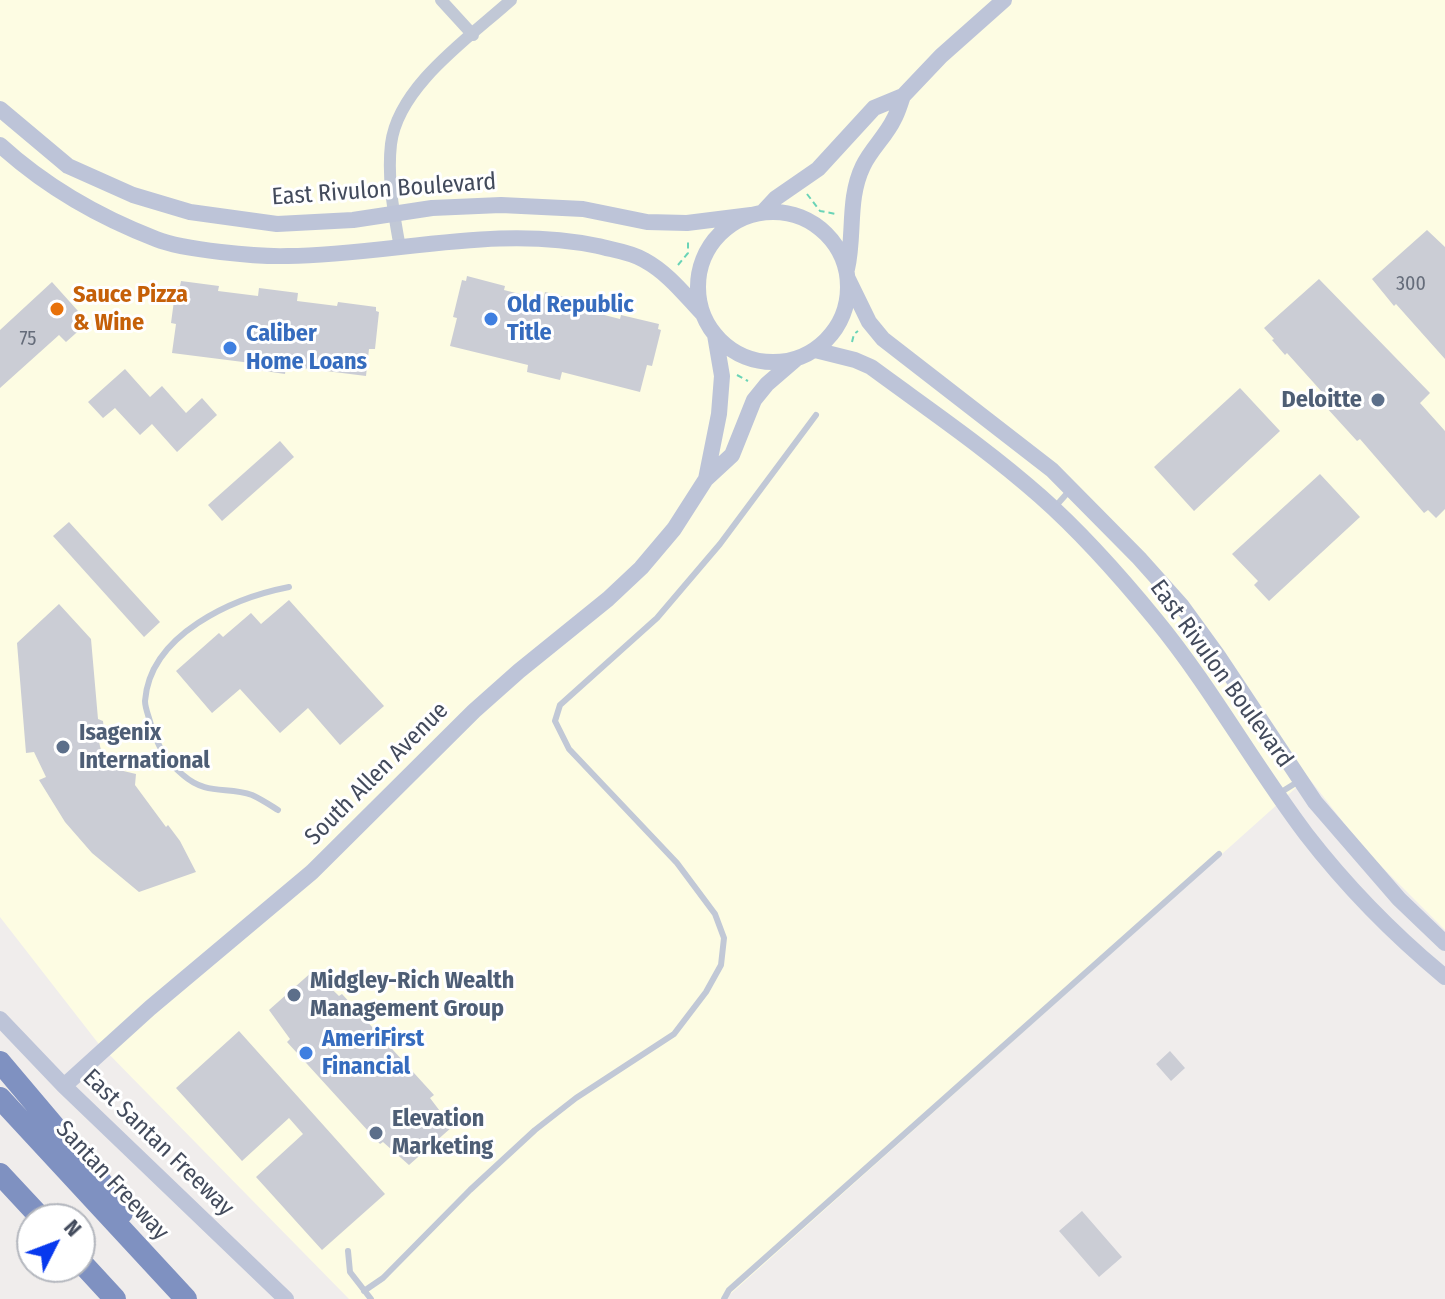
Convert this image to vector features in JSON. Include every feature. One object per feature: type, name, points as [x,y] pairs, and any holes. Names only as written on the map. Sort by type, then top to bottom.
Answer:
[{"type":"highway","points":[[0,1062],[104,1185],[160,1271]]},
{"type":"highway","name":"Santan Freeway","points":[[0,1098],[186,1299]]},
{"type":"highway","points":[[0,1174],[27,1203]]},
{"type":"highway","points":[[0,1193],[16,1210]]},
{"type":"highway","points":[[96,1278],[115,1299]]},
{"type":"highway","points":[[89,1283],[107,1299]]},
{"type":"street","points":[[441,0],[473,35]]},
{"type":"street","points":[[400,248],[391,189],[391,142],[401,111],[418,84],[511,0]]},
{"type":"street","points":[[0,145],[74,200],[158,240],[212,250],[287,257],[510,237],[575,241],[643,259],[669,277],[702,313],[715,335],[731,350],[752,360],[774,363],[796,359],[815,350],[831,336],[842,319],[848,299],[850,216],[856,187],[863,165],[894,121],[903,96],[941,56],[1004,0]]},
{"type":"street","points":[[702,313],[697,289],[700,265],[711,243],[729,226],[757,213],[818,169],[874,108],[903,96]]},
{"type":"street","name":"East Rivulon Boulevard","points":[[0,109],[68,166],[133,195],[190,212],[277,224],[353,220],[432,208],[501,205],[583,209],[647,222],[687,223],[757,213]]},
{"type":"street","points":[[757,213],[787,213],[809,221],[828,235],[841,255],[847,275]]},
{"type":"street","name":"East Rivulon Boulevard","points":[[847,275],[869,322],[883,339],[1052,470],[1181,605],[1299,780],[1358,855],[1445,943]]},
{"type":"street","name":"South Allen Avenue","points":[[706,479],[719,414],[722,376],[715,335]]},
{"type":"street","name":"East Rivulon Boulevard","points":[[815,350],[871,367],[991,456],[1054,508],[1117,573],[1174,642],[1278,794],[1337,873],[1370,910],[1445,977]]},
{"type":"street","name":"South Allen Avenue","points":[[64,1086],[160,999],[312,872],[474,711],[619,589],[674,529],[706,479],[732,455],[754,400],[796,359]]},
{"type":"street","name":"East Santan Freeway","points":[[0,1019],[64,1086],[286,1299]]},
{"type":"lane","points":[[364,1291],[383,1278],[535,1130],[576,1098],[674,1034],[706,992],[721,965],[724,938],[715,914],[677,863],[569,749],[555,721],[560,705],[657,618],[684,587],[816,415]]},
{"type":"lane","points":[[1054,508],[1072,489]]},
{"type":"lane","points":[[278,810],[249,794],[212,791],[185,777],[160,752],[145,703],[151,679],[165,652],[206,617],[262,592],[289,587]]},
{"type":"lane","points":[[127,739],[153,730]]},
{"type":"lane","points":[[1278,794],[1299,780]]},
{"type":"lane","points":[[724,1299],[729,1290],[1219,854]]},
{"type":"lane","points":[[348,1251],[350,1272],[371,1299]]},
{"type":"path","points":[[806,193],[820,211],[844,215]]},
{"type":"path","points":[[675,269],[688,253],[687,234]]},
{"type":"path","points":[[851,347],[854,334],[862,328]]},
{"type":"path","points":[[728,375],[739,374],[751,383]]},
{"type":"shaded area","points":[[0,0],[1445,0],[1445,930],[1365,850],[1308,777],[725,1299],[349,1299],[98,1043],[0,917]]},
{"type":"building","points":[[1427,230],[1445,247],[1445,359],[1372,279]]},
{"type":"building","points":[[467,276],[543,300],[545,292],[583,302],[581,309],[620,319],[621,315],[659,324],[658,329],[661,330],[652,366],[647,365],[640,392],[562,372],[560,380],[527,372],[528,365],[450,346],[457,318],[453,317],[462,280],[466,281]]},
{"type":"building","name":"Deloitte","points":[[1319,279],[1430,393],[1420,403],[1445,431],[1445,509],[1436,518],[1428,510],[1424,513],[1360,439],[1357,441],[1326,407],[1331,402],[1287,353],[1285,355],[1264,328]]},
{"type":"building","points":[[181,281],[219,286],[218,291],[258,296],[259,288],[298,293],[297,301],[376,307],[379,312],[375,349],[369,349],[366,376],[286,366],[285,374],[251,369],[251,363],[172,353],[176,324],[171,323],[176,286],[180,286]]},
{"type":"building","points":[[52,282],[78,311],[74,315],[84,326],[66,342],[59,335],[0,388],[0,330]]},
{"type":"building","points":[[125,369],[150,397],[162,386],[186,413],[202,398],[217,415],[177,452],[152,424],[140,435],[115,408],[103,418],[88,402]]},
{"type":"building","points":[[1240,388],[1280,431],[1194,511],[1154,467]]},
{"type":"building","points":[[280,441],[294,457],[222,521],[208,505]]},
{"type":"building","points":[[1320,474],[1360,517],[1269,601],[1254,585],[1258,581],[1232,554]]},
{"type":"building","points":[[69,522],[160,622],[144,637],[53,536]]},
{"type":"building","points":[[289,600],[384,706],[340,745],[308,708],[280,733],[240,689],[212,713],[176,671],[219,633],[223,637],[251,613],[261,624]]},
{"type":"building","name":"Isagenix International","points":[[59,604],[91,639],[98,719],[103,721],[104,731],[99,732],[102,754],[115,769],[136,774],[135,785],[180,841],[196,872],[139,892],[92,853],[65,822],[39,780],[46,777],[34,752],[26,753],[17,643]]},
{"type":"building","points":[[313,971],[339,996],[342,994],[434,1095],[430,1098],[452,1127],[409,1165],[383,1142],[380,1144],[287,1042],[290,1039],[269,1010]]},
{"type":"building","points":[[239,1031],[385,1194],[322,1250],[256,1177],[303,1134],[289,1118],[242,1161],[176,1088]]},
{"type":"building","points":[[1170,1051],[1185,1068],[1171,1081],[1156,1064]]},
{"type":"building","points":[[1082,1211],[1122,1257],[1099,1277],[1059,1231]]},
{"type":"place","name":"Sauce Pizza & Wine","points":[[57,309]]},
{"type":"place","name":"Old Republic Title","points":[[491,319]]},
{"type":"place","name":"Caliber Home Loans","points":[[230,348]]},
{"type":"place","name":"Deloitte","points":[[1378,400]]},
{"type":"place","name":"Isagenix International","points":[[63,747]]},
{"type":"place","name":"Midgley-Rich Wealth Management Group","points":[[294,995]]},
{"type":"place","name":"AmeriFirst Financial","points":[[306,1053]]},
{"type":"place","name":"Elevation Marketing","points":[[376,1133]]}]
